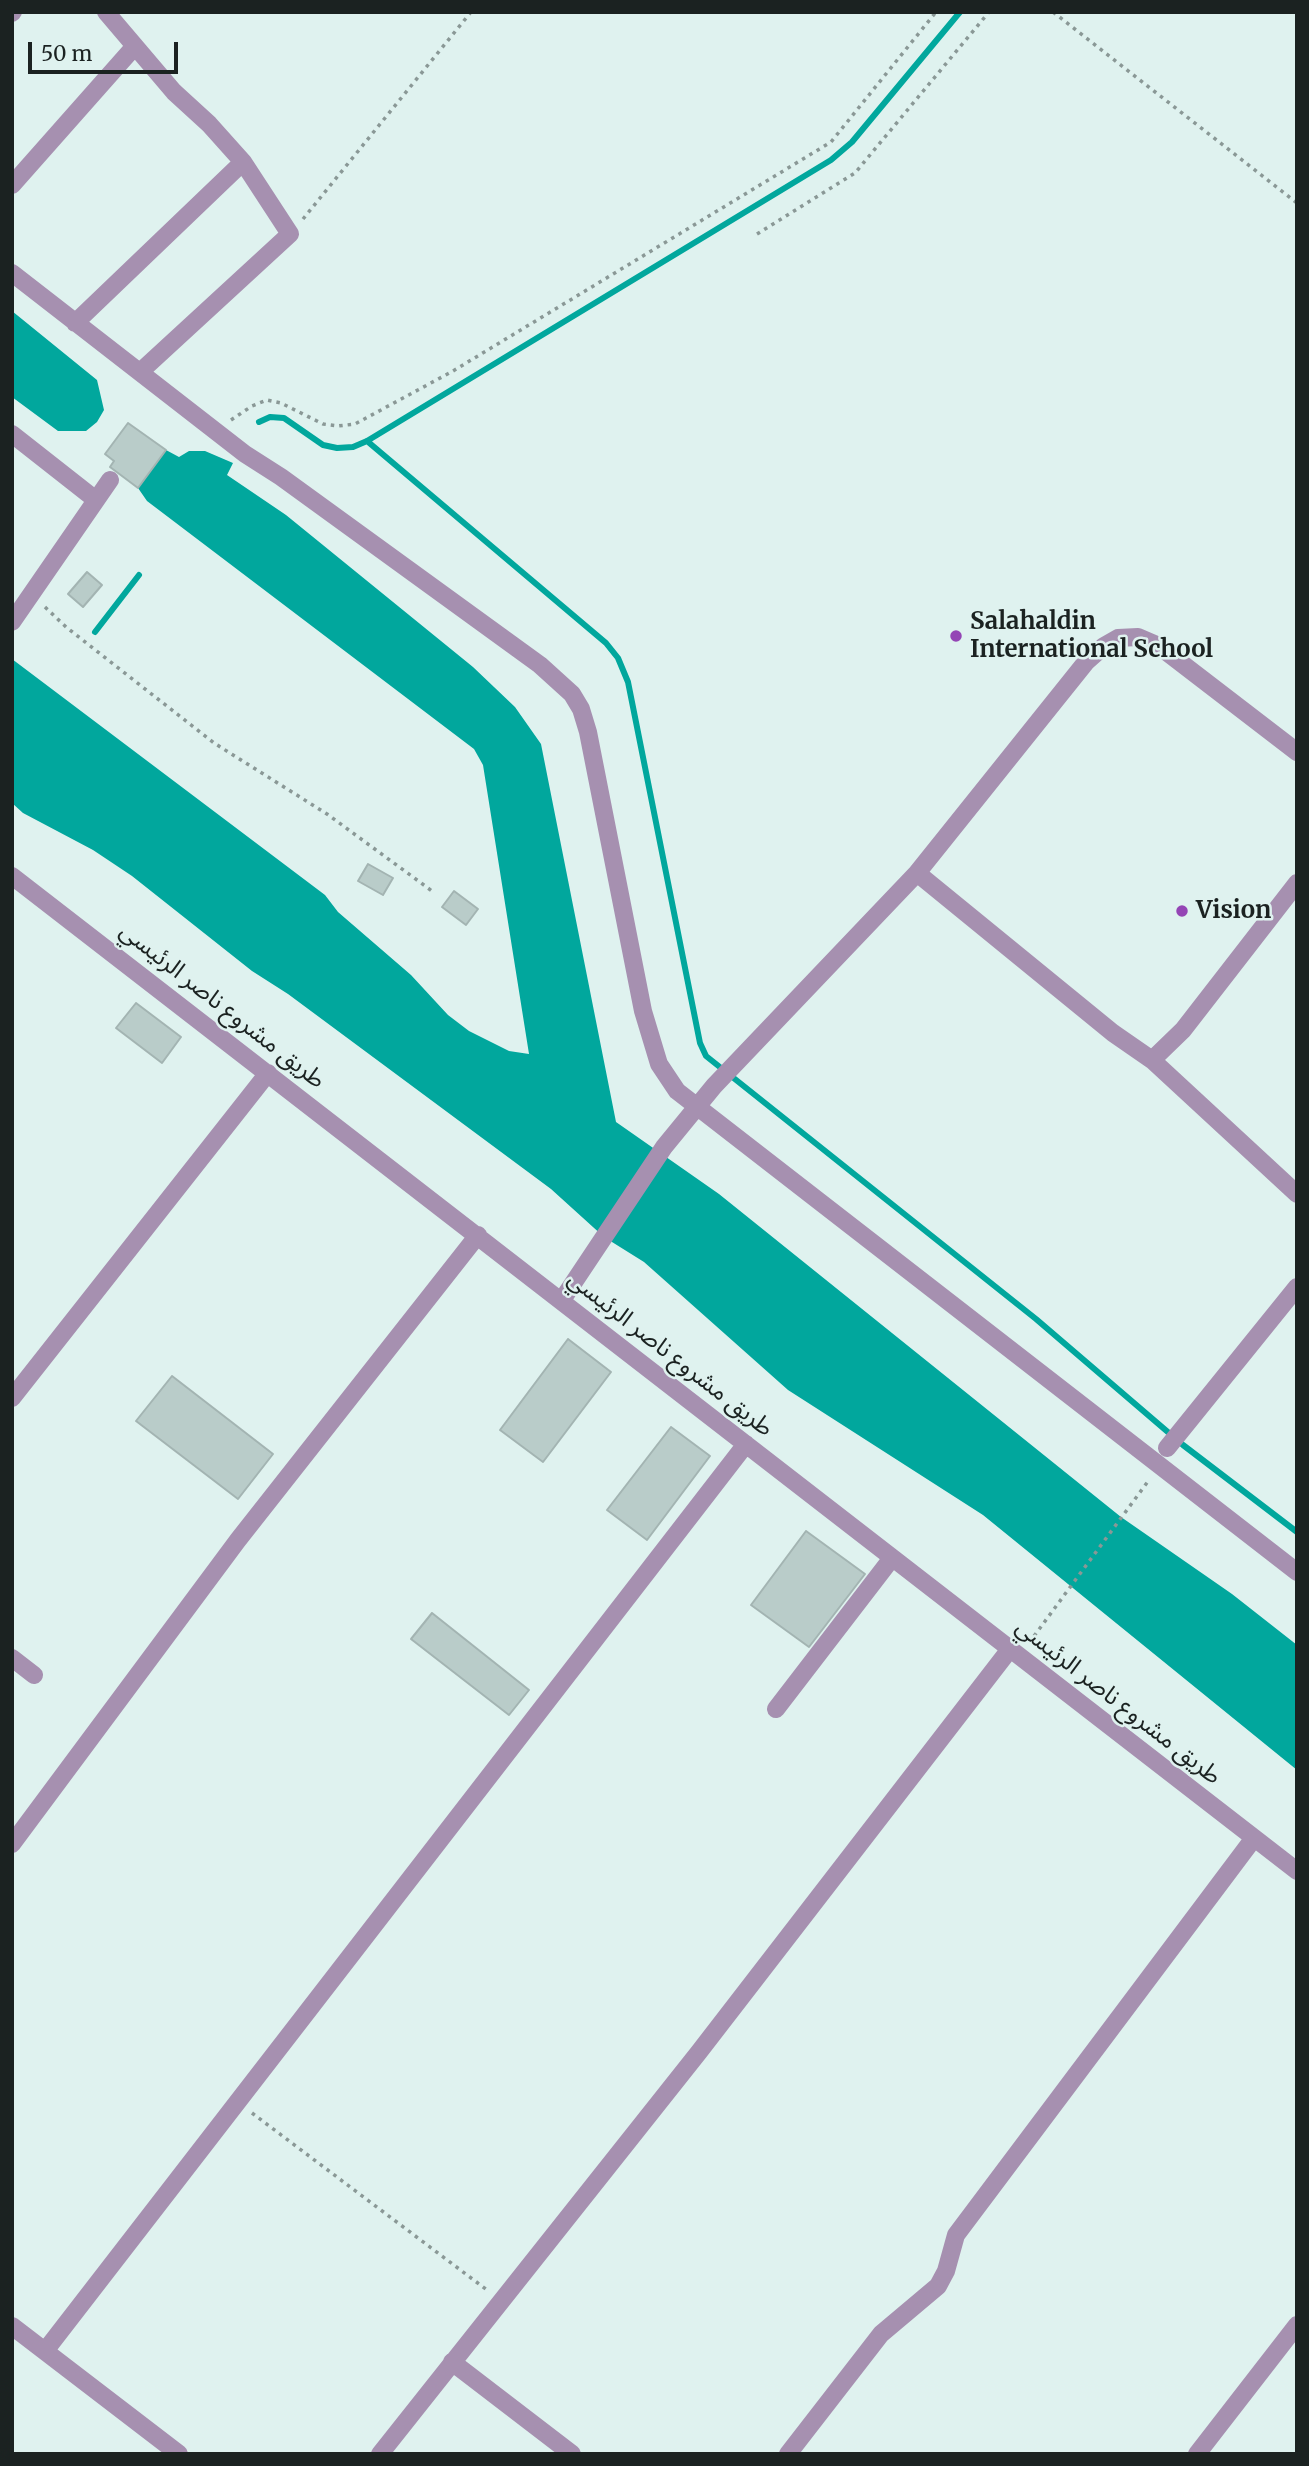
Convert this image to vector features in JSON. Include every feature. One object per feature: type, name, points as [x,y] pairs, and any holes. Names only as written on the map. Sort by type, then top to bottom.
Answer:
[{"type":"street","points":[[106,12],[174,92],[209,124],[243,162],[290,234],[140,372]]},
{"type":"street","points":[[12,185],[135,46]]},
{"type":"street","points":[[75,323],[243,162]]},
{"type":"street","points":[[12,273],[215,431],[540,665],[572,694],[581,709],[587,732],[648,1029],[668,1080],[696,1108],[1297,1572]]},
{"type":"street","points":[[12,434],[96,500]]},
{"type":"street","points":[[12,622],[110,480]]},
{"type":"street","points":[[562,1300],[664,1147],[714,1086],[917,873],[1086,662],[1118,638],[1138,637],[1159,646],[1297,752]]},
{"type":"street","points":[[917,873],[1113,1032],[1152,1060],[1297,1194]]},
{"type":"street","name":"طريق مشروع ناصر الرئيسي","points":[[12,876],[1297,1871]]},
{"type":"street","points":[[1152,1060],[1183,1030],[1297,883]]},
{"type":"street","points":[[12,1398],[268,1073]]},
{"type":"street","points":[[12,1844],[238,1540],[478,1235]]},
{"type":"street","points":[[1167,1448],[1297,1287]]},
{"type":"street","points":[[45,2351],[237,2101],[381,1921],[746,1444]]},
{"type":"street","points":[[776,1709],[892,1558]]},
{"type":"street","points":[[380,2454],[1015,1652]]},
{"type":"street","points":[[12,1658],[34,1675]]},
{"type":"street","points":[[788,2454],[881,2334],[938,2286],[946,2271],[956,2235],[1254,1838]]},
{"type":"street","points":[[1197,2454],[1297,2325]]},
{"type":"street","points":[[12,2326],[178,2454]]},
{"type":"street","points":[[452,2362],[572,2454]]},
{"type":"path","points":[[290,234],[331,189],[471,12]]},
{"type":"path","points":[[215,431],[252,406],[267,400],[281,403],[323,424],[355,424],[453,371],[831,142],[936,12]]},
{"type":"path","points":[[757,234],[846,179],[863,165],[989,12]]},
{"type":"path","points":[[1053,12],[1297,203]]},
{"type":"path","points":[[34,591],[66,627],[214,743],[327,814],[432,891]]},
{"type":"path","points":[[1015,1652],[1068,1591],[1158,1465]]},
{"type":"path","points":[[237,2101],[500,2300]]},
{"type":"water","points":[[12,311],[97,380],[104,410],[97,422],[86,431],[58,431],[12,397]]},
{"type":"water","points":[[166,450],[179,457],[189,451],[205,451],[233,463],[227,475],[286,515],[473,667],[515,707],[541,744],[616,1122],[719,1194],[1121,1517],[1232,1594],[1297,1645],[1297,1770],[983,1515],[788,1390],[644,1262],[604,1237],[551,1189],[288,994],[252,971],[132,876],[93,850],[23,813],[12,803],[12,659],[325,895],[338,912],[411,975],[448,1015],[469,1031],[509,1051],[529,1054],[483,765],[474,749],[147,501],[138,488]]},
{"type":"building","points":[[128,423],[166,450],[138,488],[110,467],[114,461],[105,454]]},
{"type":"building","points":[[87,572],[102,585],[83,607],[68,594]]},
{"type":"building","points":[[368,864],[393,878],[383,895],[358,881]]},
{"type":"building","points":[[454,891],[478,909],[466,925],[442,907]]},
{"type":"building","points":[[136,1003],[181,1037],[162,1063],[116,1028]]},
{"type":"building","points":[[568,1339],[611,1372],[543,1462],[500,1430]]},
{"type":"building","points":[[172,1376],[273,1454],[238,1499],[136,1421]]},
{"type":"building","points":[[671,1427],[710,1456],[647,1540],[607,1510]]},
{"type":"building","points":[[806,1531],[865,1574],[809,1647],[751,1605]]},
{"type":"building","points":[[432,1613],[529,1690],[509,1715],[411,1639]]},
{"type":"waterway","points":[[259,422],[270,417],[284,418],[323,445],[337,448],[353,447],[367,441],[831,160],[852,142],[960,12]]},
{"type":"waterway","points":[[367,441],[606,643],[618,658],[628,682],[700,1043],[706,1056],[1036,1319],[1183,1445],[1297,1532]]},
{"type":"waterway","points":[[95,632],[139,575]]},
{"type":"place","name":"Salahaldin International School","points":[[956,636]]},
{"type":"place","name":"Vision","points":[[1182,911]]}]
